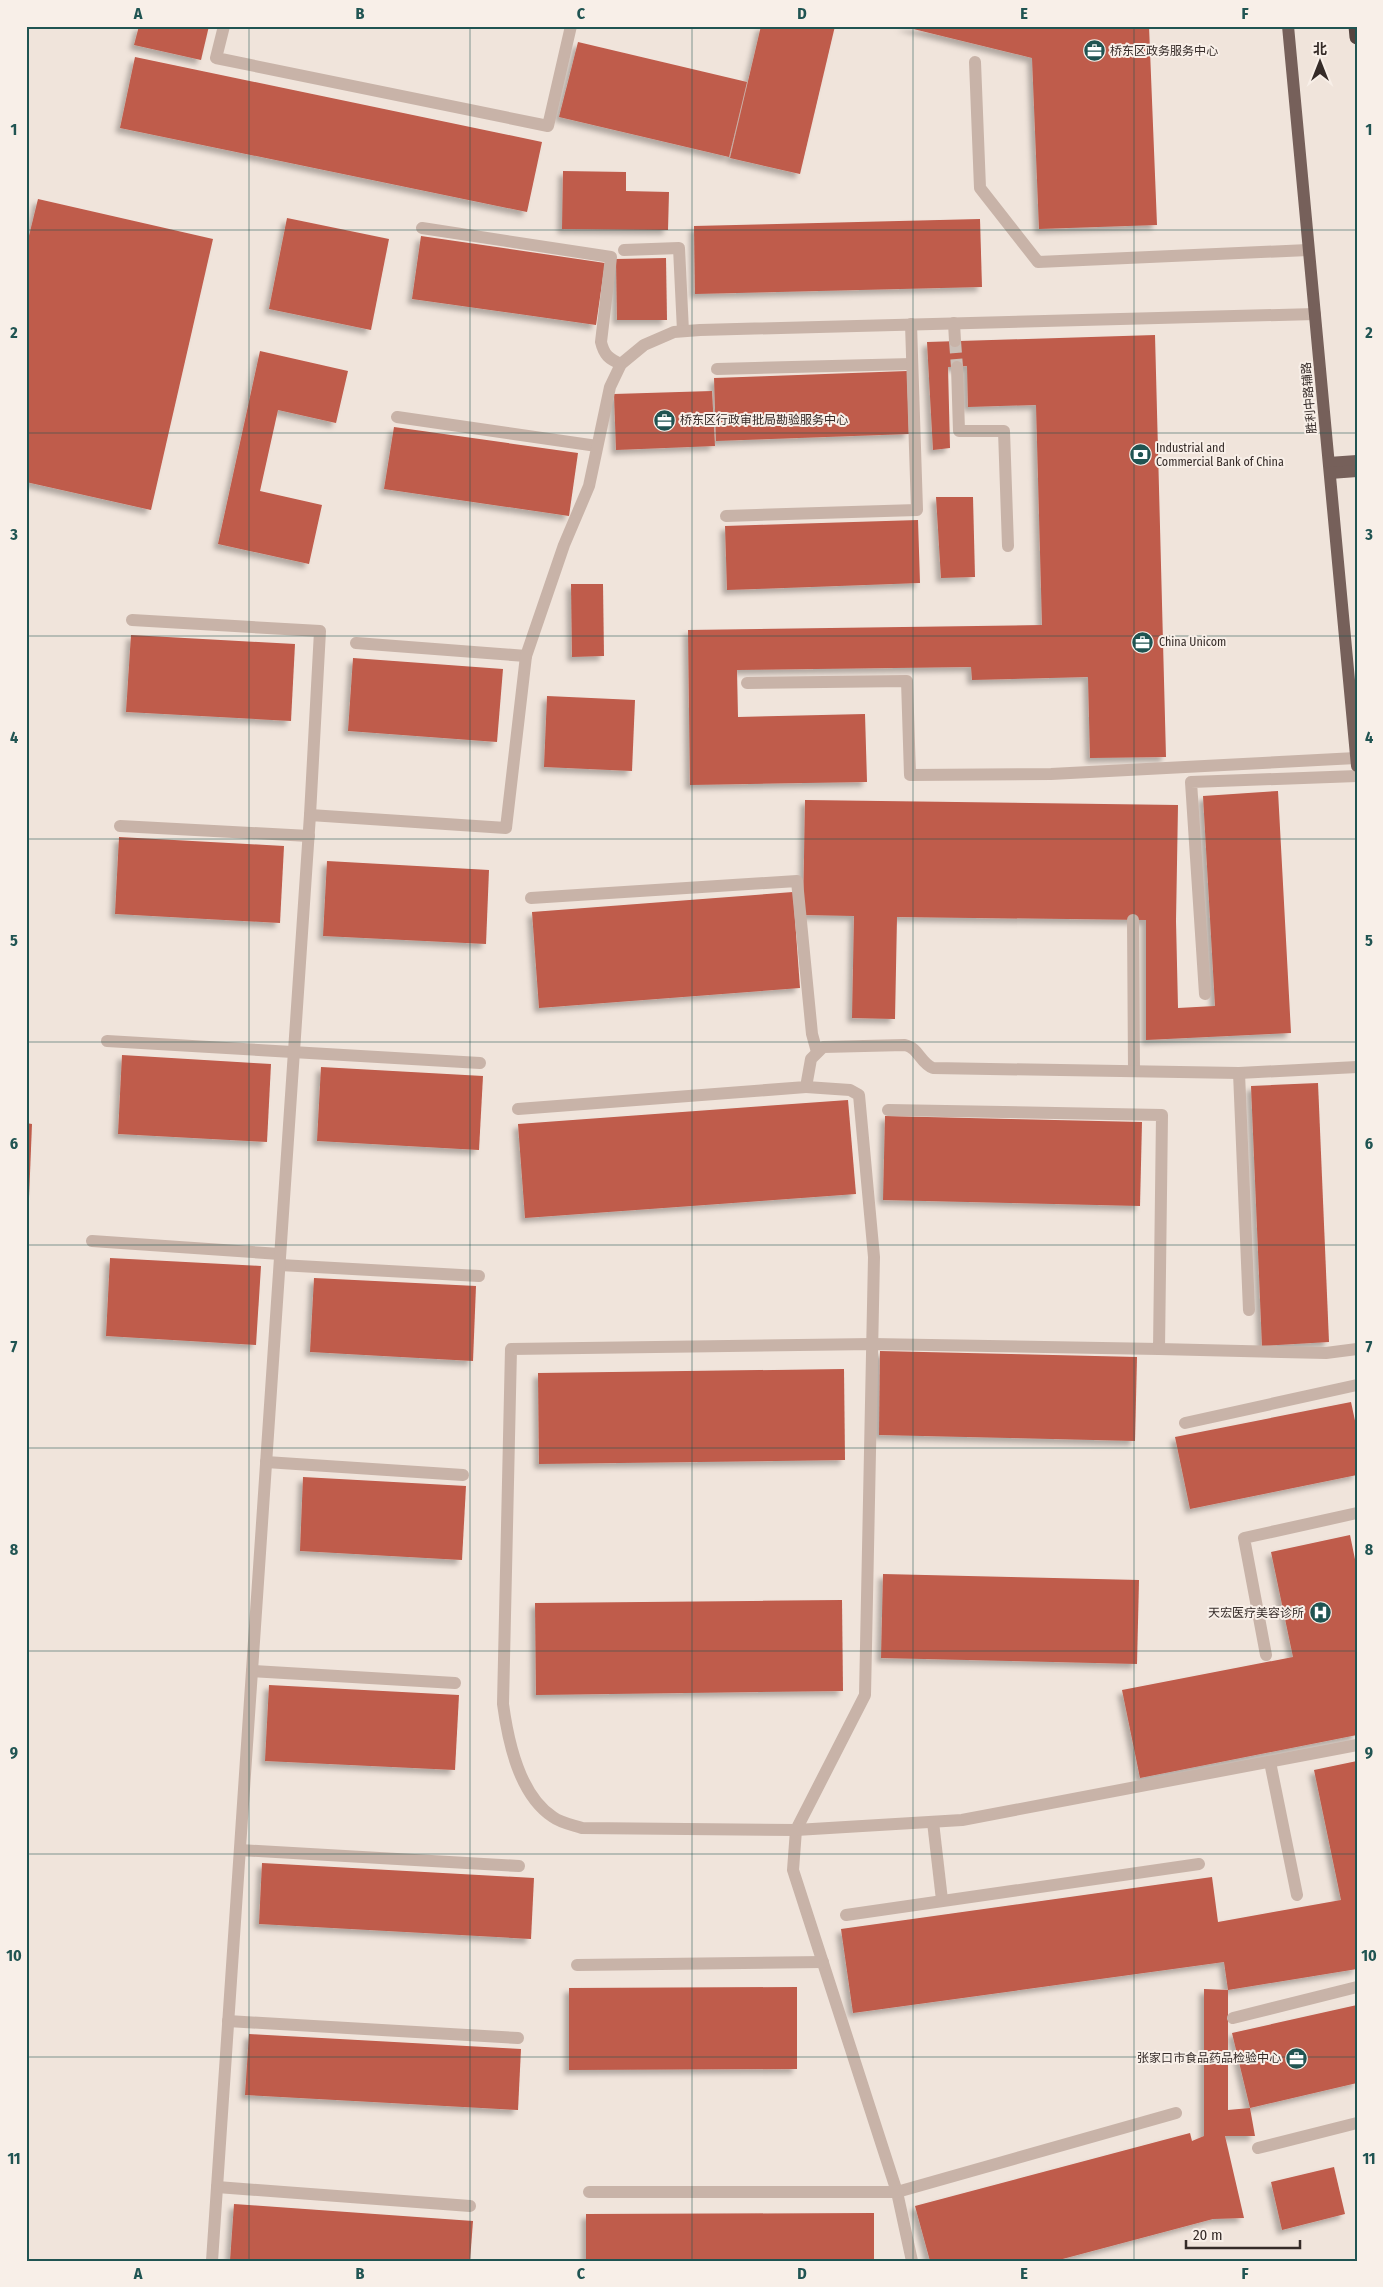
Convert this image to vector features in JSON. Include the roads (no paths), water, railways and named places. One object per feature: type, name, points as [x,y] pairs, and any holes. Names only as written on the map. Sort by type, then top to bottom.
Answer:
[{"type":"highway","points":[[1356,26],[1357,37]]},
{"type":"main road","name":"胜利中路辅路","points":[[1288,26],[1356,762]]},
{"type":"main road","points":[[1329,468],[1357,461]]},
{"type":"main road","points":[[1329,468],[1357,472]]},
{"type":"street","points":[[224,26],[216,58],[548,126],[571,26]]},
{"type":"street","points":[[975,62],[980,188],[1038,262],[1308,250]]},
{"type":"street","points":[[422,228],[611,257],[601,342],[604,353],[611,360],[621,364]]},
{"type":"street","points":[[624,250],[679,248],[683,331]]},
{"type":"street","points":[[310,815],[506,828],[526,656],[564,545],[589,486],[610,387],[621,364],[644,346],[674,332],[683,331],[1315,314]]},
{"type":"street","points":[[954,323],[955,341]]},
{"type":"street","points":[[726,516],[917,510],[911,324]]},
{"type":"street","points":[[717,370],[912,364]]},
{"type":"street","points":[[957,367],[959,431],[1004,431],[1008,546]]},
{"type":"street","points":[[397,417],[597,446]]},
{"type":"street","points":[[132,620],[320,631],[309,836],[212,2261]]},
{"type":"street","points":[[356,643],[526,656]]},
{"type":"street","points":[[747,684],[907,681],[910,775],[1051,774],[1356,762]]},
{"type":"street","points":[[1205,994],[1192,782],[1357,776]]},
{"type":"street","points":[[120,826],[309,836]]},
{"type":"street","points":[[531,898],[797,881],[812,1034],[817,1052]]},
{"type":"street","points":[[1133,920],[1134,1070]]},
{"type":"street","points":[[107,1041],[480,1063]]},
{"type":"street","points":[[806,1087],[812,1059],[824,1047],[905,1045],[916,1050],[925,1065],[933,1068],[1239,1073],[1357,1066]]},
{"type":"street","points":[[1239,1073],[1250,1310]]},
{"type":"street","points":[[518,1109],[806,1087],[850,1090],[859,1095],[874,1257],[865,1695],[796,1830],[793,1870],[897,2192],[912,2261]]},
{"type":"street","points":[[888,1110],[1162,1115],[1159,1349]]},
{"type":"street","points":[[92,1241],[280,1260],[479,1276]]},
{"type":"street","points":[[1357,1349],[1326,1353],[872,1344],[510,1349],[503,1704],[507,1733],[520,1774],[537,1801],[553,1818],[582,1828],[796,1830],[962,1820],[1357,1746]]},
{"type":"street","points":[[1185,1423],[1357,1385]]},
{"type":"street","points":[[266,1462],[463,1475]]},
{"type":"street","points":[[1266,1655],[1244,1538],[1357,1513]]},
{"type":"street","points":[[252,1671],[455,1684]]},
{"type":"street","points":[[1270,1762],[1297,1895]]},
{"type":"street","points":[[933,1822],[942,1900]]},
{"type":"street","points":[[240,1850],[519,1866]]},
{"type":"street","points":[[846,1915],[1199,1864]]},
{"type":"street","points":[[577,1965],[823,1962]]},
{"type":"street","points":[[1233,2018],[1357,1987]]},
{"type":"street","points":[[228,2022],[518,2038]]},
{"type":"street","points":[[589,2192],[897,2192],[1176,2113]]},
{"type":"street","points":[[1258,2148],[1357,2123]]},
{"type":"street","points":[[217,2187],[470,2206]]},
{"type":"tunnel","points":[[955,341],[957,367]]},
{"type":"place","name":"桥东区政务服务中心","points":[[1094,51]]},
{"type":"place","name":"桥东区行政审批局勘验服务中心","points":[[664,420]]},
{"type":"place","name":"Industrial and Commercial Bank of China","points":[[1140,455]]},
{"type":"place","name":"China Unicom","points":[[1143,642]]},
{"type":"place","name":"天宏医疗美容诊所","points":[[1320,1613]]},
{"type":"place","name":"张家口市食品药品检验中心","points":[[1297,2058]]}]
